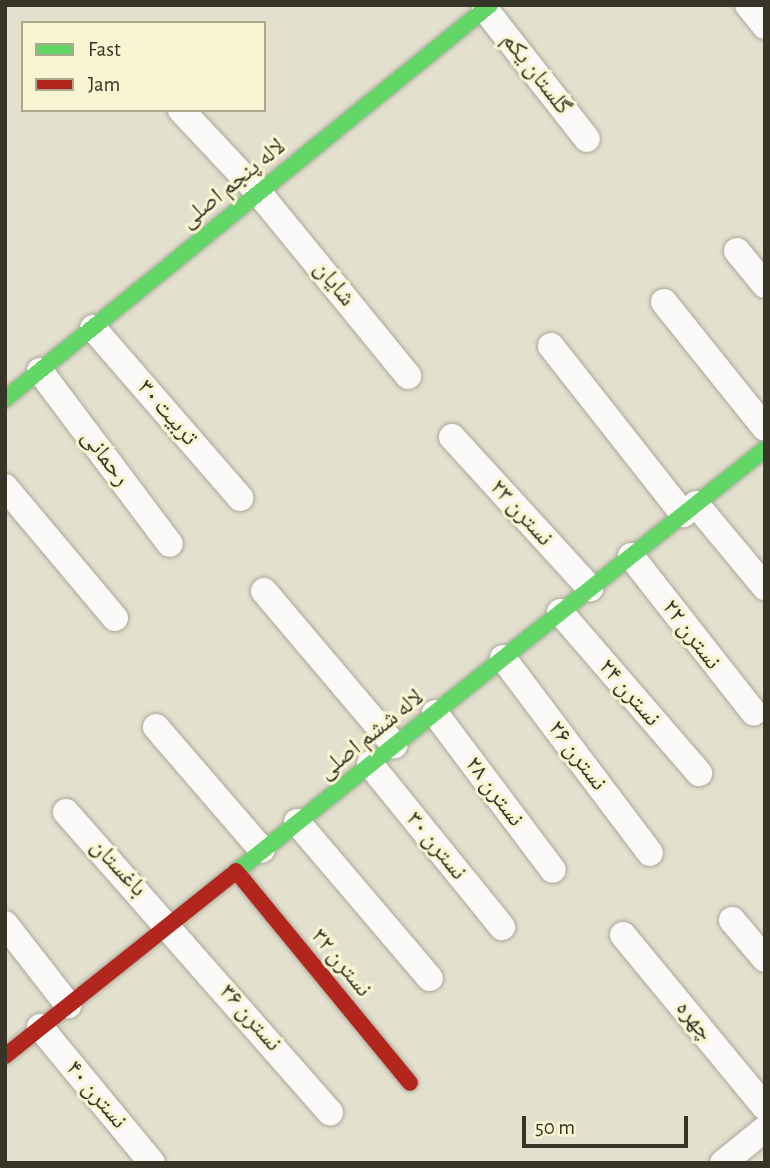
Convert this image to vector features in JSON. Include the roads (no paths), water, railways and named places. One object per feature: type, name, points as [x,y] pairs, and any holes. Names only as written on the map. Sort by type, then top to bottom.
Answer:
[{"type":"street","points":[[748,5],[765,26]]},
{"type":"street","name":"گلستان یکم","points":[[486,7],[587,139]]},
{"type":"street","name":"لاله پنجم اصلی","points":[[5,399],[486,7]]},
{"type":"street","name":"شایان","points":[[183,112],[259,193],[408,376]]},
{"type":"street","points":[[737,251],[765,285]]},
{"type":"street","points":[[664,302],[764,446]]},
{"type":"street","name":"تربیت ۳۰","points":[[93,328],[240,498]]},
{"type":"street","points":[[551,346],[690,509],[765,587]]},
{"type":"street","name":"رحمانی","points":[[40,371],[170,544]]},
{"type":"street","name":"نسترن ۲۳","points":[[452,437],[590,588]]},
{"type":"street","name":"لاله ششم اصلی","points":[[5,1055],[690,509],[764,446]]},
{"type":"street","points":[[5,487],[115,618]]},
{"type":"street","name":"نسترن ۲۲","points":[[631,556],[754,713]]},
{"type":"street","points":[[264,591],[394,745]]},
{"type":"street","name":"نسترن ۲۴","points":[[560,612],[699,773]]},
{"type":"street","name":"نسترن ۲۶","points":[[503,658],[650,853]]},
{"type":"street","name":"نسترن ۲۸","points":[[435,713],[553,870]]},
{"type":"street","points":[[156,727],[262,850]]},
{"type":"street","name":"نسترن ۳۰","points":[[370,764],[502,927]]},
{"type":"street","name":"باغستان","points":[[66,812],[170,924]]},
{"type":"street","points":[[297,822],[430,978]]},
{"type":"street","name":"نسترن ۳۲","points":[[236,871],[410,1083]]},
{"type":"street","points":[[732,920],[765,958]]},
{"type":"street","points":[[5,924],[68,1005]]},
{"type":"street","name":"نسترن ۳۶","points":[[170,924],[330,1112]]},
{"type":"street","name":"چهره","points":[[623,935],[765,1107]]},
{"type":"street","name":"نسترن ۴۰","points":[[40,1027],[152,1163]]},
{"type":"street","points":[[723,1163],[765,1129]]}]
